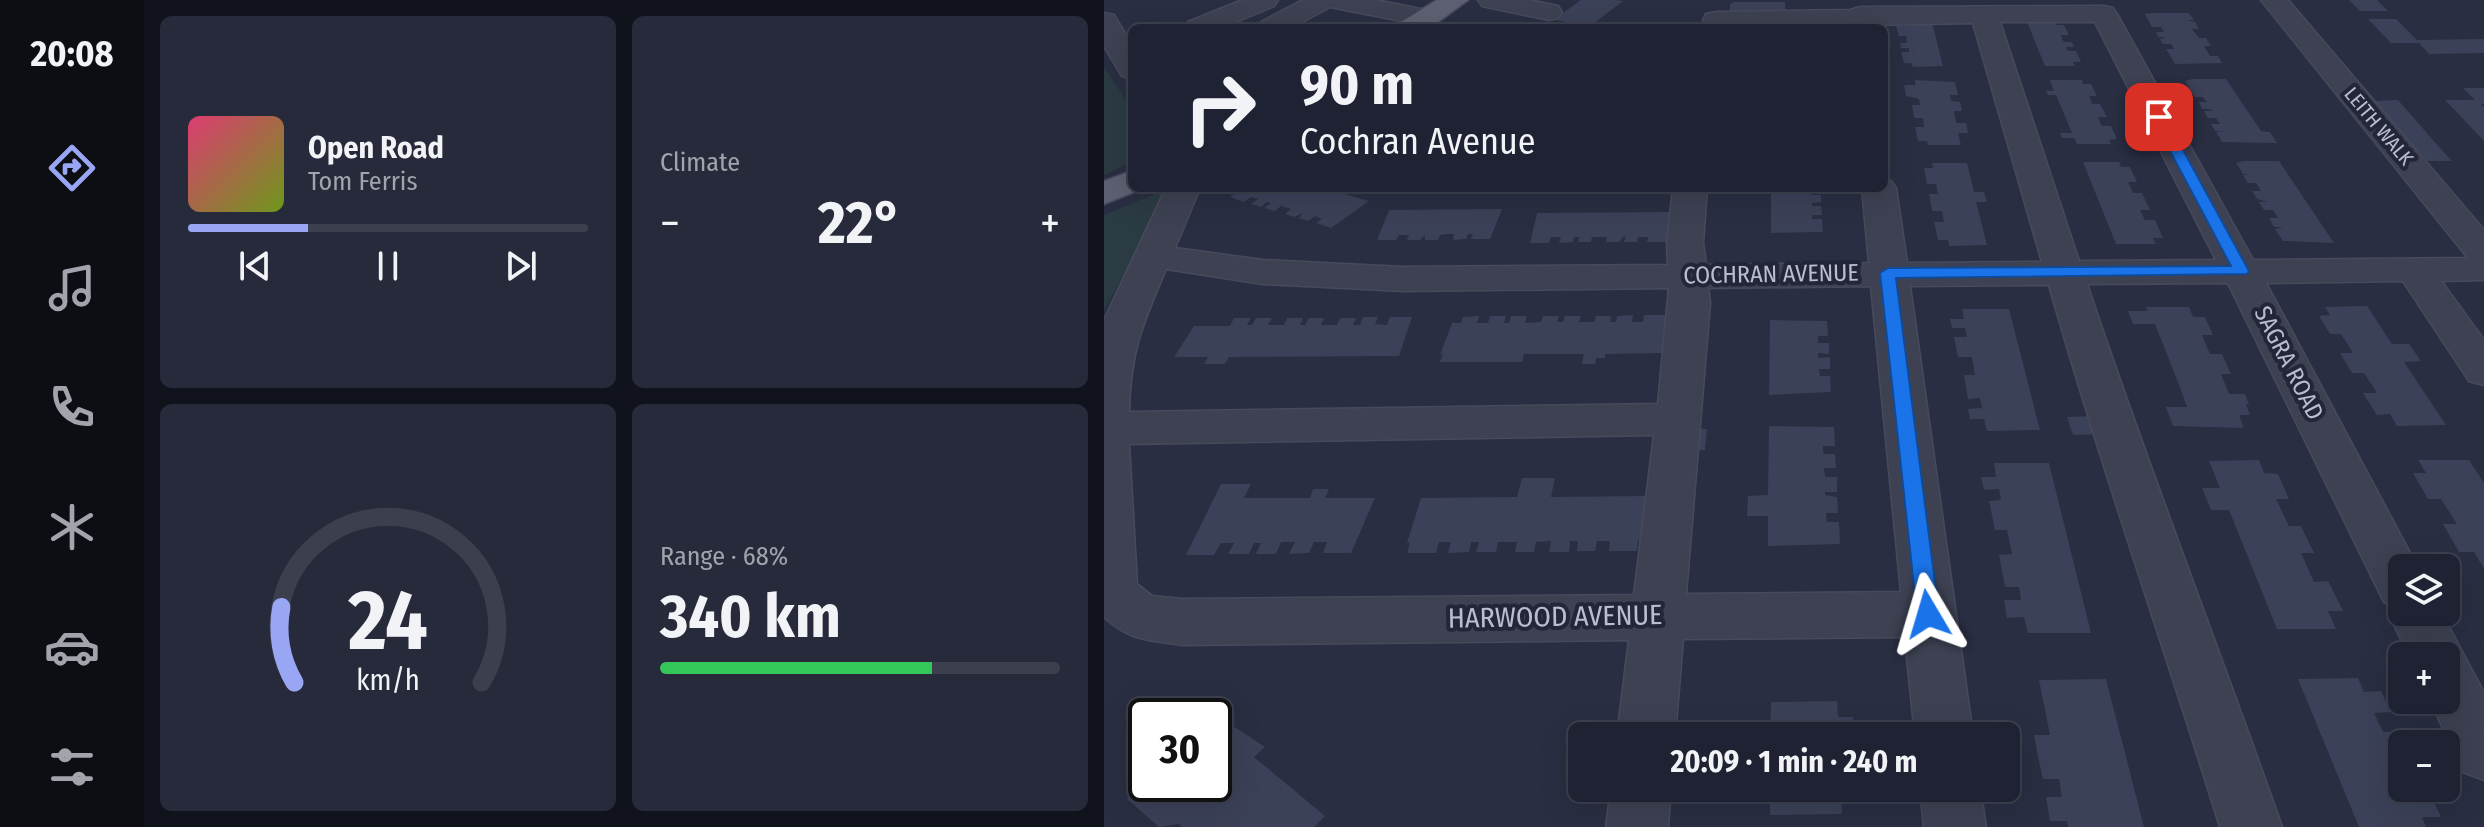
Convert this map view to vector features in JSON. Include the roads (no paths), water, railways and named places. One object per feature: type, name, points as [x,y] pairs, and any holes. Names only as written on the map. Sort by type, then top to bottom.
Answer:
[{"type":"main road","points":[[1419,23],[1455,0]]},
{"type":"main road","points":[[1104,194],[1128,183]]},
{"type":"street","points":[[1278,24],[1323,0]]},
{"type":"street","points":[[1335,0],[1373,3],[1419,23]]},
{"type":"street","points":[[1491,0],[1549,12]]},
{"type":"street","name":"LEITH WALK","points":[[2274,0],[2484,253]]},
{"type":"street","points":[[1207,24],[1256,1]]},
{"type":"street","points":[[1338,24],[1373,3]]},
{"type":"street","points":[[1860,13],[1984,15],[2101,7]]},
{"type":"street","points":[[1716,20],[2101,7]]},
{"type":"street","name":"SAGRA ROAD","points":[[2101,7],[2241,271],[2388,560]]},
{"type":"street","points":[[1984,15],[2113,430],[2186,629],[2251,827]]},
{"type":"street","points":[[1104,21],[1128,58]]},
{"type":"street","points":[[1113,617],[1106,428],[1108,378],[1116,338],[1181,192]]},
{"type":"street","points":[[1647,722],[1690,303],[1685,243],[1690,192]]},
{"type":"street","points":[[1879,192],[1942,722]]},
{"type":"street","name":"COCHRAN AVENUE","points":[[1155,256],[1263,272],[1327,277],[2484,269]]},
{"type":"street","points":[[2414,270],[2484,371]]},
{"type":"street","points":[[1106,428],[1677,419]]},
{"type":"street","name":"HARWOOD AVENUE","points":[[1113,617],[1182,622],[1928,614]]},
{"type":"street","points":[[2460,703],[2484,752]]},
{"type":"street","points":[[1637,827],[1640,802]]},
{"type":"street","points":[[1952,802],[1955,827]]}]
